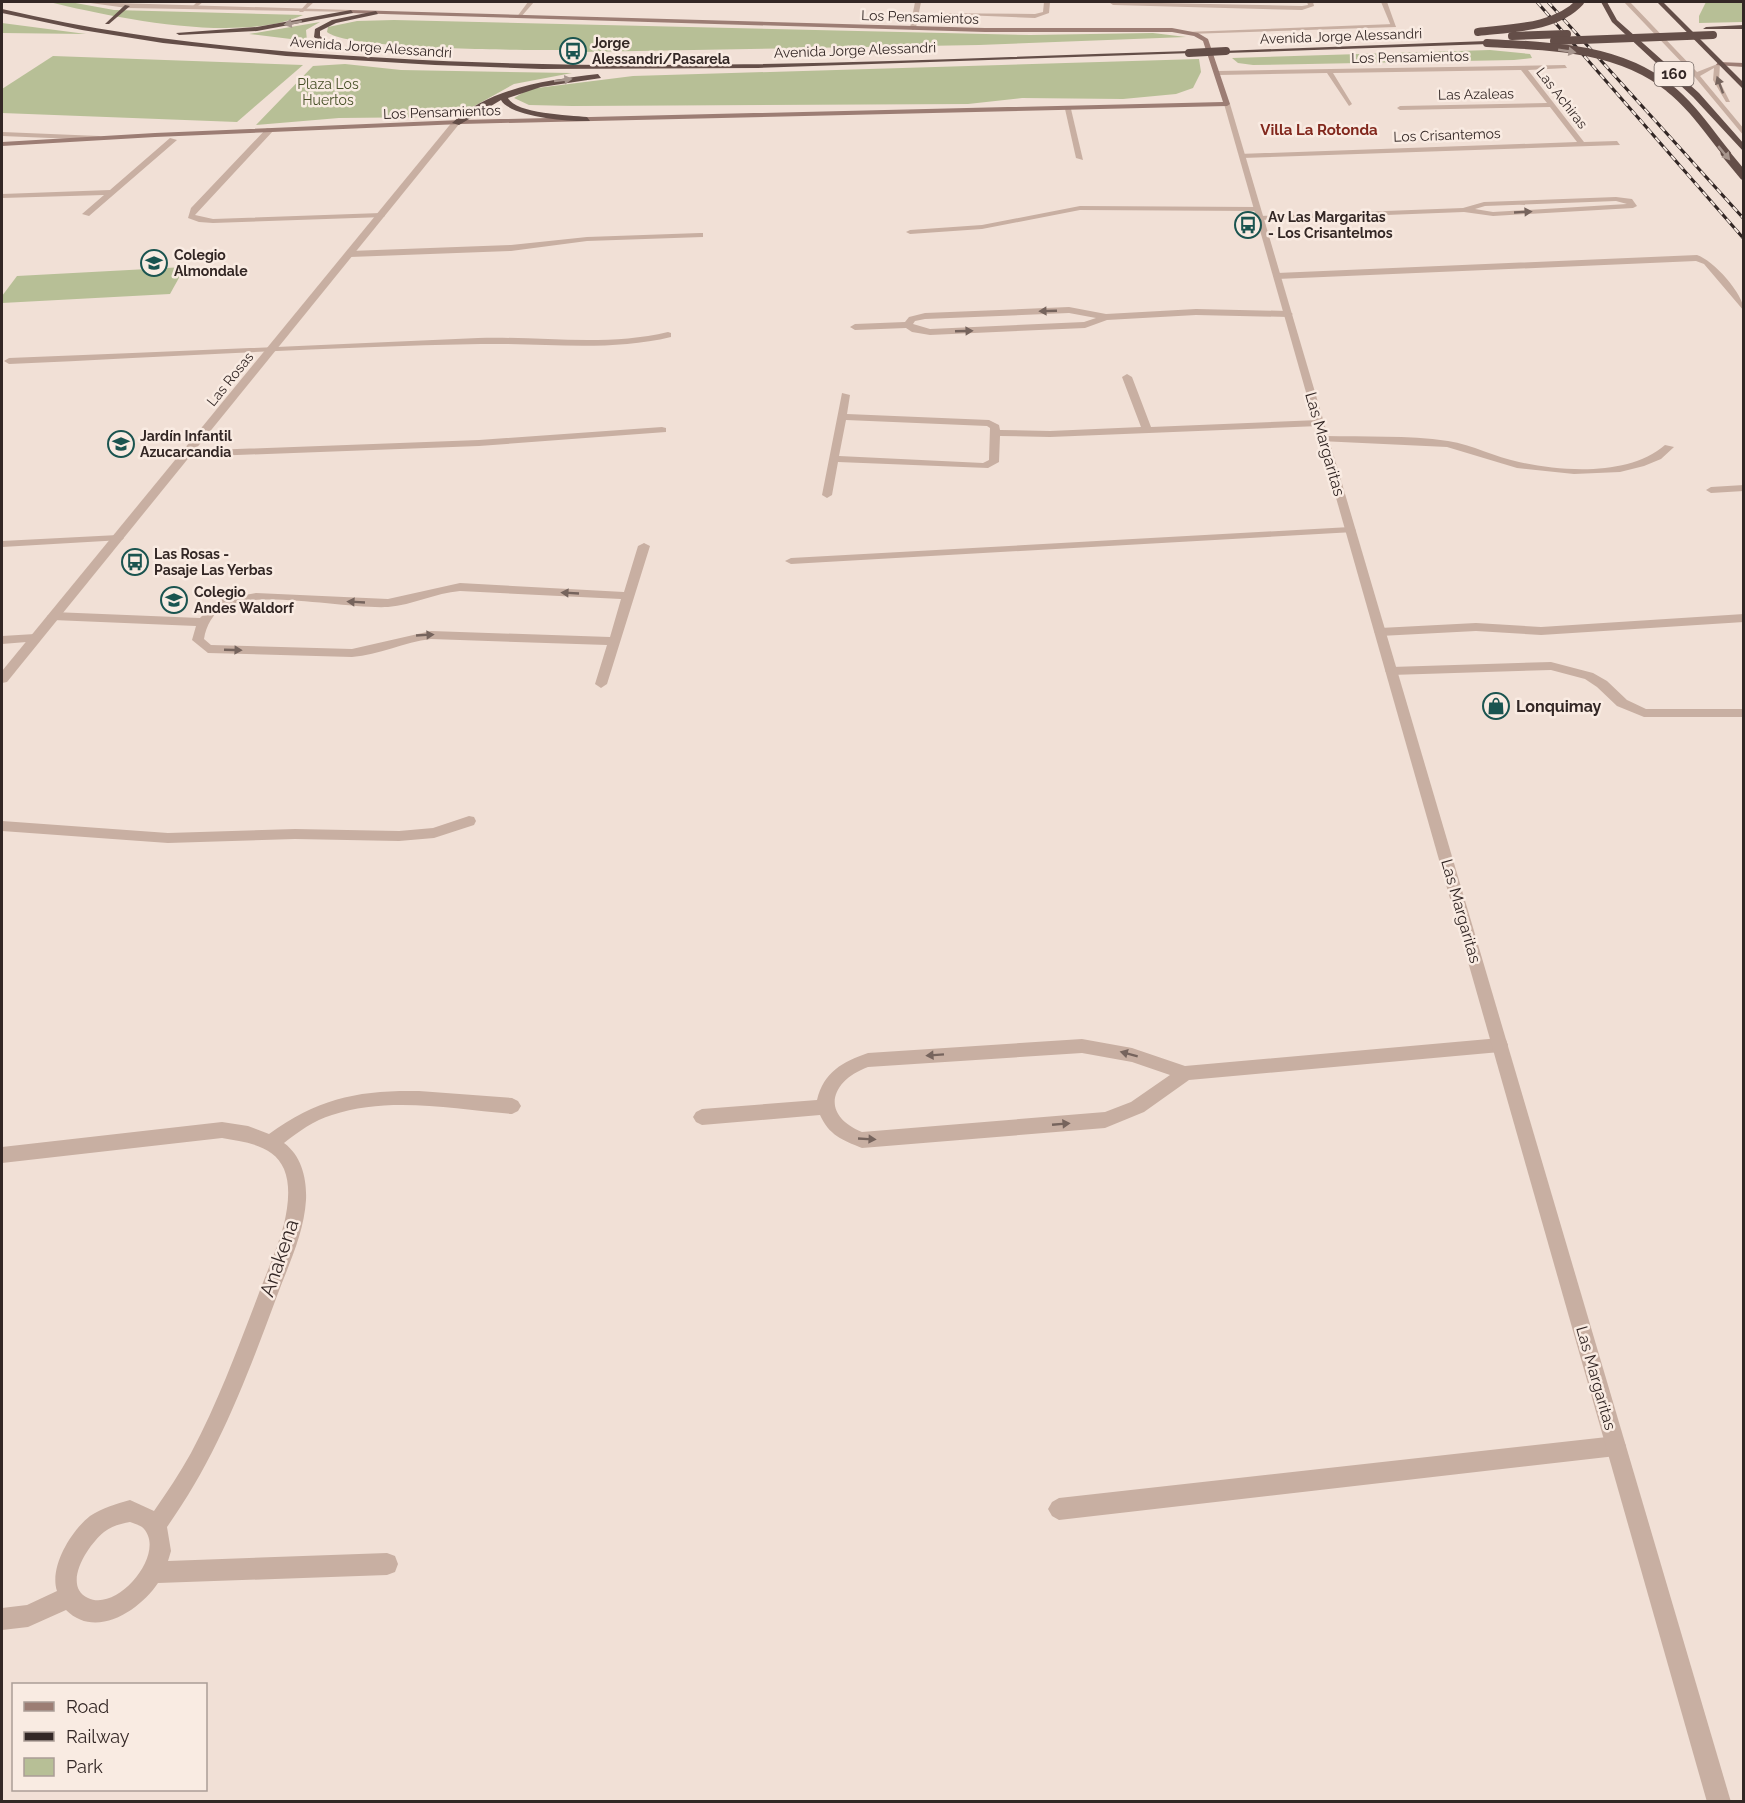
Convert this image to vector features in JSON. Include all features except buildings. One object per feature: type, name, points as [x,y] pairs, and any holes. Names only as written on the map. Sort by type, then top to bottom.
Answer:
[{"type":"highway","points":[[1467,33],[1479,34],[1551,19],[1574,9],[1580,2]]},
{"type":"highway","name":"160","points":[[1604,2],[1614,21],[1691,91],[1743,150]]},
{"type":"highway","name":"160","points":[[1660,2],[1718,64],[1739,80],[1743,88]]},
{"type":"highway","points":[[14,5],[31,9]]},
{"type":"highway","points":[[107,24],[127,6]]},
{"type":"highway","name":"Avenida Jorge Alessandri","points":[[2,11],[66,25],[195,44],[361,59],[528,66],[685,67],[1188,49]]},
{"type":"highway","name":"Avenida Jorge Alessandri","points":[[351,12],[257,29],[172,33],[346,51],[481,58],[644,60],[1488,43],[1743,34]]},
{"type":"highway","points":[[346,51],[322,43],[317,37],[317,30],[334,21],[376,13]]},
{"type":"highway","points":[[2,20],[66,25]]},
{"type":"highway","points":[[98,22],[116,25]]},
{"type":"highway","name":"Avenida Jorge Alessandri","points":[[1225,48],[1479,34],[1743,27]]},
{"type":"highway","points":[[1403,39],[1446,35]]},
{"type":"highway","points":[[1488,43],[1584,54],[1623,64],[1652,76],[1675,93],[1743,176]]},
{"type":"highway","points":[[454,126],[520,88],[552,81],[685,67]]},
{"type":"highway","points":[[506,94],[504,98],[507,104],[517,110],[587,119]]},
{"type":"main road","name":"Los Pensamientos","points":[[351,12],[1025,31],[1154,29],[1188,32]]},
{"type":"main road","name":"Las Margaritas","points":[[1188,32],[1206,39],[1227,104]]},
{"type":"main road","points":[[1718,64],[1743,65]]},
{"type":"main road","name":"Los Pensamientos","points":[[2,144],[99,138],[454,126],[1227,104]]},
{"type":"main road","name":"Los Pensamientos","points":[[454,126],[587,119],[920,113]]},
{"type":"main road","name":"Los Pensamientos","points":[[2,144],[173,140],[267,133]]},
{"type":"street","name":"Los Pensamientos","points":[[86,2],[127,6],[351,12]]},
{"type":"street","points":[[192,8],[200,2]]},
{"type":"street","points":[[301,11],[311,2]]},
{"type":"street","points":[[518,17],[531,2]]},
{"type":"street","points":[[913,28],[918,2]]},
{"type":"street","points":[[916,13],[1035,16],[1046,13],[1047,2]]},
{"type":"street","points":[[1114,15],[1113,2],[1302,8],[1311,6],[1310,2]]},
{"type":"street","name":"Los Pensamientos","points":[[1188,32],[1394,26],[1383,2]]},
{"type":"street","points":[[1627,2],[1696,75],[1743,134]]},
{"type":"street","points":[[1204,6],[1207,13]]},
{"type":"street","points":[[1210,20],[1215,30]]},
{"type":"street","points":[[1696,75],[1718,64]]},
{"type":"street","points":[[1718,64],[1716,80],[1720,92],[1743,120]]},
{"type":"street","name":"Los Pensamientos","points":[[1218,73],[1565,67]]},
{"type":"street","name":"Las Achiras","points":[[1523,68],[1582,144]]},
{"type":"street","points":[[1329,71],[1349,104]]},
{"type":"street","name":"Las Margaritas","points":[[1227,104],[1719,1802]]},
{"type":"street","name":"Las Azaleas","points":[[1400,108],[1552,105]]},
{"type":"street","points":[[1068,109],[1080,158]]},
{"type":"street","name":"Las Rosas","points":[[2,679],[454,126]]},
{"type":"street","points":[[267,133],[194,210],[191,216],[205,221],[381,215]]},
{"type":"street","points":[[2,134],[99,138]]},
{"type":"street","points":[[86,214],[173,140]]},
{"type":"street","name":"Los Crisantemos","points":[[1242,156],[1617,143]]},
{"type":"street","points":[[2,196],[111,192]]},
{"type":"street","points":[[910,232],[982,227],[1080,208],[1259,213],[1464,210],[1493,214],[1633,206],[1629,201],[1616,199],[1484,204],[1464,210]]},
{"type":"street","points":[[350,254],[503,248],[587,238],[700,235]]},
{"type":"street","points":[[1277,276],[1697,258],[1707,262],[1743,308]]},
{"type":"street","points":[[908,324],[912,319],[925,316],[1078,311],[1106,317],[1196,312],[1288,314]]},
{"type":"street","points":[[855,327],[908,324],[915,330],[930,332],[1085,326],[1106,317]]},
{"type":"street","points":[[9,361],[483,341],[563,344],[646,340],[668,335]]},
{"type":"street","points":[[1127,377],[1147,430]]},
{"type":"street","points":[[827,495],[845,395]]},
{"type":"street","points":[[834,459],[988,466],[994,462],[994,425],[989,423],[841,417]]},
{"type":"street","points":[[995,433],[1319,423]]},
{"type":"street","points":[[186,454],[479,443],[662,430]]},
{"type":"street","points":[[1324,439],[1443,444],[1463,447],[1517,465],[1550,469],[1629,468],[1653,461],[1669,447]]},
{"type":"street","points":[[1711,490],[1743,488]]},
{"type":"street","points":[[790,561],[1350,530]]},
{"type":"street","points":[[2,544],[118,538]]},
{"type":"street","points":[[601,684],[644,546]]},
{"type":"street","points":[[614,641],[431,635],[411,637],[380,649],[361,653],[219,649],[201,645],[198,640],[204,622],[216,607],[245,597],[388,603],[435,590],[460,587],[628,596]]},
{"type":"street","points":[[54,616],[204,622]]},
{"type":"street","points":[[1380,632],[1476,627],[1533,631],[1743,618]]},
{"type":"street","points":[[2,640],[35,638]]},
{"type":"street","points":[[1391,671],[1551,666],[1589,676],[1602,684],[1622,703],[1644,713],[1743,713]]},
{"type":"street","points":[[2,826],[168,838],[295,834],[399,836],[434,833],[469,821]]},
{"type":"street","points":[[1185,1073],[1147,1104],[1105,1120],[862,1140],[839,1131],[829,1120],[825,1107],[826,1092],[833,1078],[855,1063],[868,1060],[1082,1046],[1132,1055],[1185,1073],[1500,1045]]},
{"type":"street","points":[[2,1155],[222,1130],[247,1132],[273,1142],[308,1117],[349,1102],[393,1099],[512,1106]]},
{"type":"street","points":[[702,1117],[825,1107]]},
{"type":"street","name":"Anakena","points":[[157,1524],[187,1481],[213,1430],[294,1225],[296,1203],[294,1174],[284,1152],[273,1142]]},
{"type":"street","points":[[1059,1509],[1616,1446]]},
{"type":"street","points":[[130,1511],[146,1514],[157,1524],[161,1538],[160,1555],[153,1572],[139,1592],[119,1607],[98,1612],[80,1609],[69,1597],[66,1580],[69,1561],[79,1542],[95,1526],[112,1515],[130,1511]]},
{"type":"street","points":[[153,1572],[387,1564]]},
{"type":"street","points":[[2,1619],[28,1616],[69,1597]]},
{"type":"green space","points":[[49,2],[70,2],[114,10],[303,15],[277,23],[212,28],[142,21]]},
{"type":"green space","points":[[1706,2],[1743,2],[1743,22],[1699,23],[1699,16]]},
{"type":"green space","points":[[357,21],[1030,35],[1153,33],[1186,37],[979,45],[580,52],[580,50],[407,46],[371,43],[343,38],[327,32],[328,27]]},
{"type":"green space","points":[[320,22],[306,30],[307,41],[249,34]]},
{"type":"green space","points":[[2,23],[86,34],[2,33]]},
{"type":"green space","points":[[1490,50],[1530,54],[1532,58],[1253,65],[1238,63],[1232,58]]},
{"type":"green space","points":[[53,56],[303,65],[237,122],[2,113],[2,89]]},
{"type":"green space","points":[[1199,59],[1201,72],[1193,88],[1176,94],[1123,99],[1022,98],[968,104],[572,106],[529,105],[514,98],[529,89],[633,76]]},
{"type":"green space","name":"Plaza Los Huertos","points":[[345,64],[401,70],[572,73],[514,84],[471,108],[438,117],[339,118],[256,125],[313,66]]},
{"type":"green space","points":[[185,267],[170,294],[2,303],[2,296],[17,276]]},
{"type":"railway","points":[[1537,2],[1744,239]]},
{"type":"railway","points":[[1548,2],[1744,219]]},
{"type":"place","name":"Jorge Alessandri/Pasarela","points":[[573,51]]},
{"type":"place","name":"Av Las Margaritas - Los Crisantelmos","points":[[1248,225]]},
{"type":"place","name":"Colegio Almondale","points":[[154,263]]},
{"type":"place","name":"Jardín Infantil Azucarcandia","points":[[121,444]]},
{"type":"place","name":"Las Rosas - Pasaje Las Yerbas","points":[[135,562]]},
{"type":"place","name":"Colegio Andes Waldorf","points":[[174,600]]},
{"type":"place","name":"Lonquimay","points":[[1496,706]]},
{"type":"district","name":"Villa La Rotonda","points":[[1319,130]]}]
